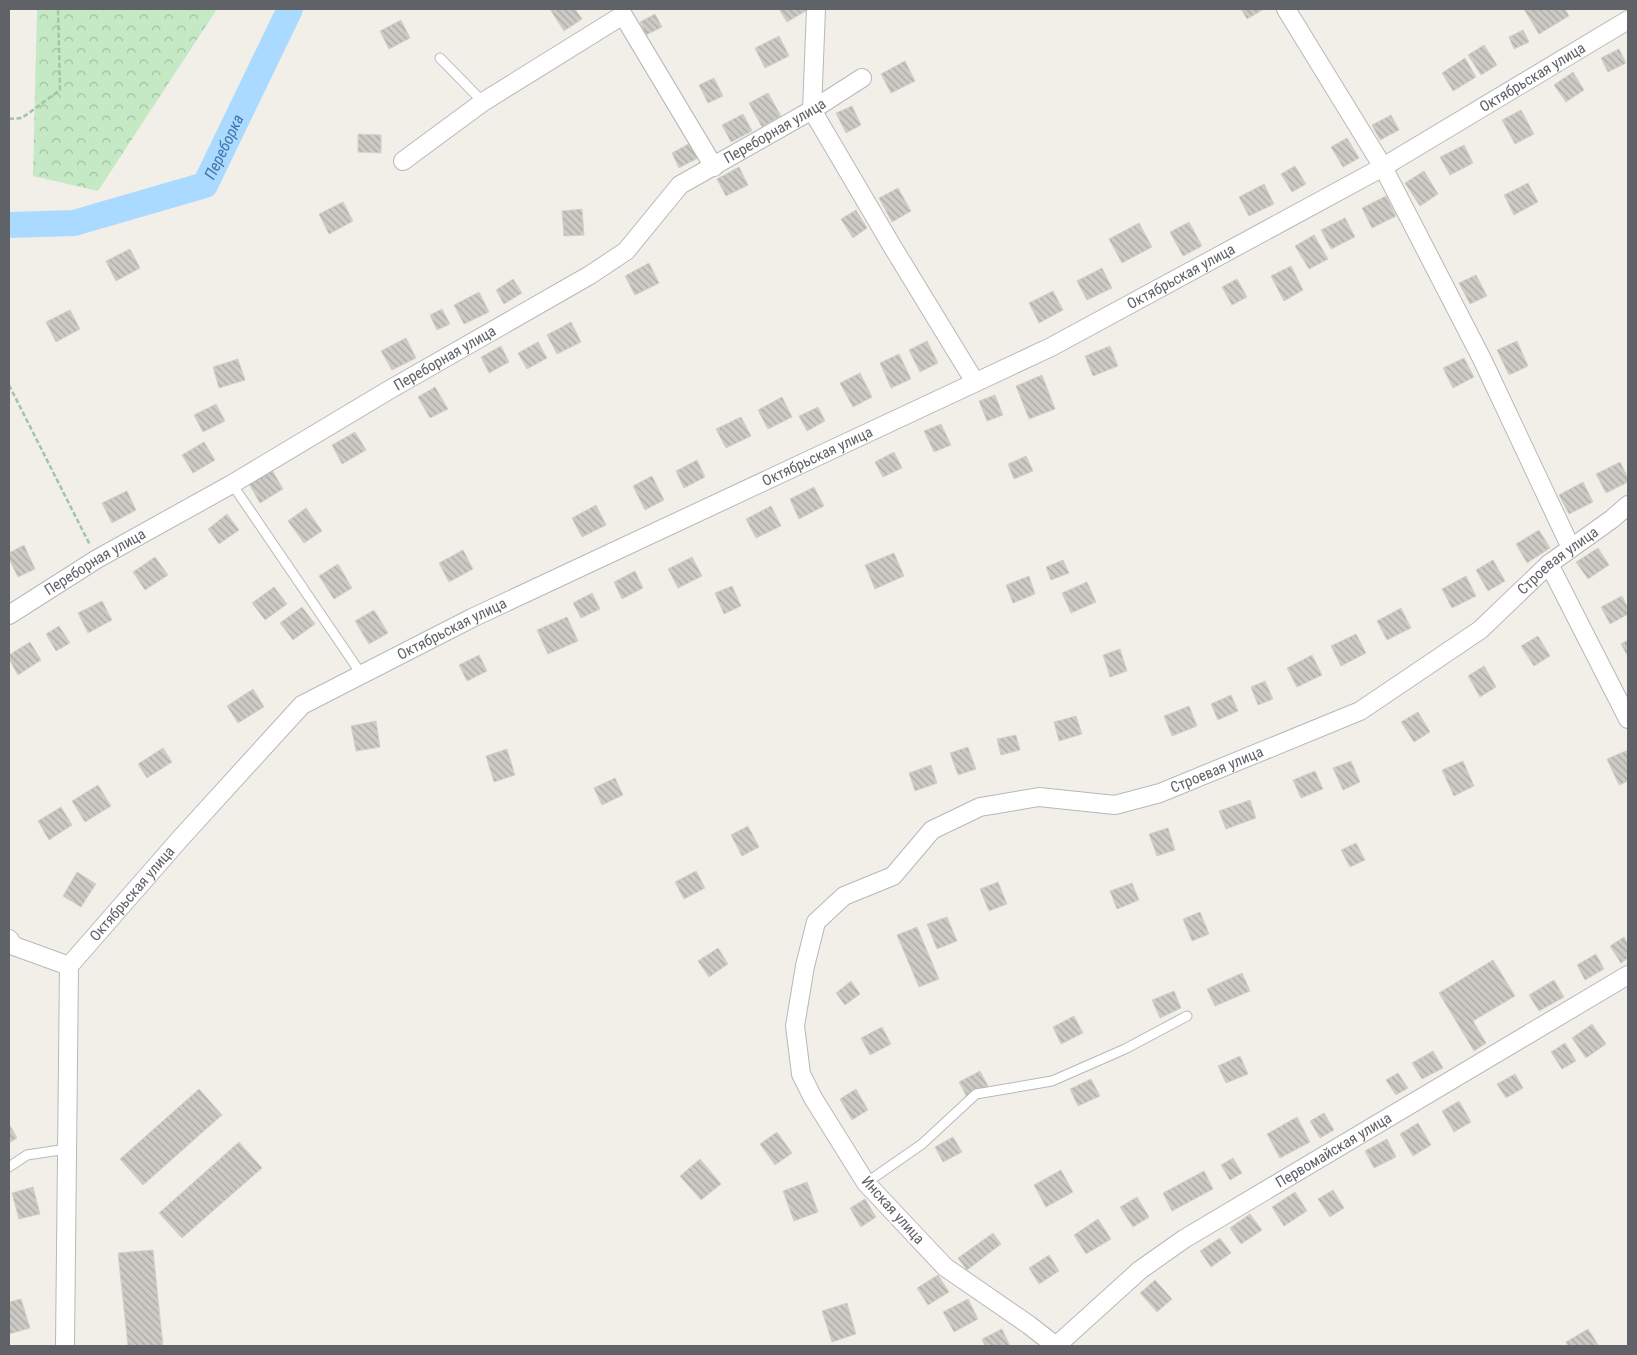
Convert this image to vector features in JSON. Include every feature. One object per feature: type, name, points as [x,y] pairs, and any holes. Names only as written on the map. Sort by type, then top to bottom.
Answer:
[{"type":"street","points":[[816,9],[812,110],[892,246],[976,382]]},
{"type":"street","points":[[1286,9],[1382,167],[1484,361],[1571,548]]},
{"type":"street","points":[[403,161],[483,102],[621,12],[714,167]]},
{"type":"street","name":"Октябрьская улица","points":[[69,966],[179,840],[302,705],[472,618],[1060,342],[1382,167],[1628,20]]},
{"type":"street","name":"Переборная улица","points":[[9,615],[97,559],[232,484],[389,390],[582,280],[626,252],[680,185],[812,110],[862,78]]},
{"type":"street","name":"Строевая улица","points":[[805,966],[816,922],[844,896],[892,876],[932,830],[980,808],[1040,797],[1115,806],[1160,793],[1360,711],[1480,630],[1549,564],[1612,519],[1628,505]]},
{"type":"street","points":[[1549,564],[1628,719]]},
{"type":"street","points":[[10,945],[69,966],[65,1346]]},
{"type":"street","name":"Инская улица","points":[[805,966],[795,1026],[801,1074],[813,1098],[866,1183],[945,1267],[1056,1346]]},
{"type":"street","name":"Первомайская улица","points":[[1056,1346],[1140,1270],[1184,1239],[1628,975]]},
{"type":"lane","points":[[440,58],[483,102]]},
{"type":"lane","points":[[232,484],[362,675]]},
{"type":"lane","points":[[866,1183],[922,1144],[976,1094],[1052,1081],[1125,1049],[1187,1016]]},
{"type":"lane","points":[[9,1167],[27,1155],[67,1149]]},
{"type":"path","points":[[9,119],[22,118],[60,90],[58,9]]},
{"type":"path","points":[[9,385],[97,559]]},
{"type":"green space","points":[[37,9],[217,9],[98,191],[33,176]]},
{"type":"building","points":[[550,9],[575,9],[582,19],[564,31]]},
{"type":"building","points":[[779,9],[809,9],[787,22]]},
{"type":"building","points":[[1241,9],[1264,9],[1247,19]]},
{"type":"building","points":[[1524,9],[1565,9],[1569,16],[1539,34]]},
{"type":"building","points":[[655,14],[662,27],[646,35],[640,22]]},
{"type":"building","points":[[401,20],[410,38],[389,49],[380,31]]},
{"type":"building","points":[[1523,30],[1529,42],[1514,49],[1509,37]]},
{"type":"building","points":[[779,36],[789,56],[765,68],[755,48]]},
{"type":"building","points":[[1484,45],[1497,65],[1481,75],[1468,55]]},
{"type":"building","points":[[1619,49],[1626,63],[1608,72],[1601,58]]},
{"type":"building","points":[[1465,58],[1476,77],[1453,91],[1442,73]]},
{"type":"building","points":[[905,61],[915,81],[891,93],[881,74]]},
{"type":"building","points":[[1573,72],[1584,90],[1566,102],[1554,85]]},
{"type":"building","points":[[714,78],[723,96],[708,103],[699,85]]},
{"type":"building","points":[[768,93],[781,116],[762,127],[749,103]]},
{"type":"building","points":[[852,106],[861,125],[846,133],[836,113]]},
{"type":"building","points":[[1521,110],[1534,134],[1515,144],[1502,120]]},
{"type":"building","points":[[743,114],[752,131],[731,142],[722,125]]},
{"type":"building","points":[[1391,115],[1399,130],[1380,140],[1372,125]]},
{"type":"building","points":[[358,134],[381,135],[381,153],[358,152]]},
{"type":"building","points":[[1347,138],[1359,158],[1343,167],[1331,147]]},
{"type":"building","points":[[690,143],[698,158],[679,168],[672,153]]},
{"type":"building","points":[[1464,145],[1473,163],[1450,175],[1440,157]]},
{"type":"building","points":[[1295,166],[1306,184],[1292,192],[1281,174]]},
{"type":"building","points":[[739,167],[748,185],[726,196],[717,179]]},
{"type":"building","points":[[1424,171],[1438,194],[1420,206],[1405,183]]},
{"type":"building","points":[[1528,183],[1538,202],[1514,215],[1504,195]]},
{"type":"building","points":[[1264,184],[1274,204],[1249,216],[1239,197]]},
{"type":"building","points":[[898,188],[911,211],[892,222],[879,198]]},
{"type":"building","points":[[1386,196],[1396,216],[1372,228],[1362,208]]},
{"type":"building","points":[[343,202],[353,221],[329,234],[319,214]]},
{"type":"building","points":[[582,209],[584,235],[564,236],[562,211]]},
{"type":"building","points":[[856,210],[867,228],[853,238],[841,219]]},
{"type":"building","points":[[1345,218],[1355,237],[1331,249],[1321,230]]},
{"type":"building","points":[[1189,222],[1202,246],[1183,256],[1170,232]]},
{"type":"building","points":[[1139,223],[1152,247],[1122,263],[1109,239]]},
{"type":"building","points":[[1314,235],[1328,259],[1309,269],[1295,246]]},
{"type":"building","points":[[130,249],[140,268],[116,281],[106,261]]},
{"type":"building","points":[[649,263],[659,283],[635,295],[625,276]]},
{"type":"building","points":[[1291,266],[1303,290],[1284,301],[1271,276]]},
{"type":"building","points":[[1102,268],[1112,288],[1087,300],[1077,281]]},
{"type":"building","points":[[1476,275],[1487,296],[1470,304],[1459,283]]},
{"type":"building","points":[[513,279],[522,293],[504,304],[496,290]]},
{"type":"building","points":[[1237,279],[1247,297],[1232,305],[1222,287]]},
{"type":"building","points":[[1053,291],[1063,310],[1039,323],[1029,303]]},
{"type":"building","points":[[479,292],[489,312],[464,324],[454,305]]},
{"type":"building","points":[[442,309],[450,324],[437,330],[430,315]]},
{"type":"building","points":[[70,310],[80,329],[56,342],[46,322]]},
{"type":"building","points":[[571,322],[581,342],[557,354],[547,335]]},
{"type":"building","points":[[406,338],[416,358],[392,370],[381,351]]},
{"type":"building","points":[[927,341],[938,363],[920,372],[909,350]]},
{"type":"building","points":[[1517,341],[1528,366],[1509,375],[1497,350]]},
{"type":"building","points":[[538,342],[547,358],[527,369],[518,353]]},
{"type":"building","points":[[501,346],[509,362],[489,373],[481,357]]},
{"type":"building","points":[[1110,346],[1118,366],[1093,376],[1085,356]]},
{"type":"building","points":[[899,354],[911,379],[891,388],[880,363]]},
{"type":"building","points":[[1464,358],[1474,377],[1453,388],[1443,368]]},
{"type":"building","points":[[238,359],[245,380],[219,388],[213,367]]},
{"type":"building","points":[[860,373],[872,397],[853,407],[840,383]]},
{"type":"building","points":[[1042,375],[1055,409],[1029,419],[1016,386]]},
{"type":"building","points":[[435,387],[448,409],[430,418],[418,397]]},
{"type":"building","points":[[995,395],[1003,415],[987,421],[979,401]]},
{"type":"building","points":[[782,397],[792,417],[768,429],[758,410]]},
{"type":"building","points":[[216,404],[225,421],[203,432],[194,415]]},
{"type":"building","points":[[818,407],[825,421],[807,431],[799,416]]},
{"type":"building","points":[[741,417],[751,436],[726,448],[716,429]]},
{"type":"building","points":[[941,424],[951,445],[934,452],[924,431]]},
{"type":"building","points":[[355,432],[366,450],[342,464],[332,445]]},
{"type":"building","points":[[204,442],[215,460],[193,473],[182,455]]},
{"type":"building","points":[[894,452],[902,468],[883,477],[875,462]]},
{"type":"building","points":[[1026,456],[1033,471],[1014,479],[1008,464]]},
{"type":"building","points":[[697,460],[705,477],[684,488],[676,471]]},
{"type":"building","points":[[1620,462],[1628,482],[1606,493],[1596,474]]},
{"type":"building","points":[[272,470],[283,489],[260,503],[249,484]]},
{"type":"building","points":[[652,476],[664,500],[645,510],[633,486]]},
{"type":"building","points":[[1583,482],[1593,502],[1569,514],[1559,495]]},
{"type":"building","points":[[814,487],[824,506],[799,519],[790,499]]},
{"type":"building","points":[[127,491],[136,510],[112,523],[102,503]]},
{"type":"building","points":[[596,505],[606,525],[582,537],[572,518]]},
{"type":"building","points":[[771,506],[781,526],[756,538],[746,519]]},
{"type":"building","points":[[306,508],[322,531],[304,543],[288,521]]},
{"type":"building","points":[[227,514],[239,530],[219,544],[208,529]]},
{"type":"building","points":[[1539,530],[1550,548],[1527,563],[1516,544]]},
{"type":"building","points":[[24,545],[35,569],[18,577],[9,559],[9,553]]},
{"type":"building","points":[[1598,548],[1609,565],[1588,579],[1576,562]]},
{"type":"building","points":[[463,550],[473,569],[449,582],[439,563]]},
{"type":"building","points":[[894,553],[904,576],[875,589],[865,565]]},
{"type":"building","points":[[155,557],[168,575],[145,590],[133,572]]},
{"type":"building","points":[[692,557],[702,576],[678,588],[668,569]]},
{"type":"building","points":[[1063,560],[1069,573],[1051,580],[1046,567]]},
{"type":"building","points":[[1493,560],[1505,581],[1488,591],[1476,570]]},
{"type":"building","points":[[338,564],[352,588],[334,599],[319,576]]},
{"type":"building","points":[[635,571],[643,588],[622,599],[614,582]]},
{"type":"building","points":[[1029,576],[1035,594],[1013,603],[1006,585]]},
{"type":"building","points":[[1466,576],[1476,596],[1452,608],[1442,589]]},
{"type":"building","points":[[1087,582],[1096,602],[1071,613],[1062,593]]},
{"type":"building","points":[[732,586],[741,606],[724,614],[715,593]]},
{"type":"building","points":[[274,587],[287,604],[265,620],[252,603]]},
{"type":"building","points":[[592,593],[600,609],[581,618],[573,603]]},
{"type":"building","points":[[1622,596],[1628,608],[1628,614],[1610,624],[1601,607]]},
{"type":"building","points":[[102,601],[112,620],[88,633],[78,613]]},
{"type":"building","points":[[302,607],[315,624],[293,640],[280,623]]},
{"type":"building","points":[[1401,608],[1411,628],[1387,640],[1377,621]]},
{"type":"building","points":[[374,610],[388,633],[369,644],[355,621]]},
{"type":"building","points":[[567,617],[578,641],[548,654],[537,630]]},
{"type":"building","points":[[59,626],[70,643],[56,651],[46,634]]},
{"type":"building","points":[[1356,634],[1366,653],[1341,666],[1331,646]]},
{"type":"building","points":[[1538,636],[1550,656],[1534,666],[1521,646]]},
{"type":"building","points":[[1628,640],[1628,657],[1621,644]]},
{"type":"building","points":[[30,642],[41,660],[18,675],[9,659],[9,655]]},
{"type":"building","points":[[1120,649],[1127,671],[1110,677],[1103,655]]},
{"type":"building","points":[[479,655],[487,671],[467,681],[459,665]]},
{"type":"building","points":[[1312,655],[1322,675],[1297,687],[1287,668]]},
{"type":"building","points":[[1484,666],[1496,687],[1480,697],[1468,676]]},
{"type":"building","points":[[1265,681],[1273,699],[1258,705],[1251,687]]},
{"type":"building","points":[[253,689],[264,707],[238,723],[227,706]]},
{"type":"building","points":[[1231,695],[1238,711],[1218,720],[1211,704]]},
{"type":"building","points":[[1189,706],[1197,726],[1172,736],[1164,716]]},
{"type":"building","points":[[1418,712],[1430,732],[1414,742],[1401,722]]},
{"type":"building","points":[[1076,716],[1082,734],[1059,741],[1054,722]]},
{"type":"building","points":[[376,721],[380,747],[356,751],[351,726]]},
{"type":"building","points":[[1016,735],[1020,750],[1001,755],[997,739]]},
{"type":"building","points":[[968,747],[976,769],[958,775],[950,753]]},
{"type":"building","points":[[163,748],[172,762],[147,778],[138,764]]},
{"type":"building","points":[[507,749],[515,775],[494,782],[486,756]]},
{"type":"building","points":[[1628,750],[1628,781],[1619,785],[1607,759]]},
{"type":"building","points":[[1351,761],[1360,782],[1343,790],[1333,768]]},
{"type":"building","points":[[1463,761],[1474,786],[1454,796],[1442,770]]},
{"type":"building","points":[[931,765],[937,783],[915,791],[909,773]]},
{"type":"building","points":[[1315,771],[1323,789],[1301,798],[1293,780]]},
{"type":"building","points":[[615,778],[623,795],[602,805],[594,788]]},
{"type":"building","points":[[98,785],[111,806],[85,822],[72,801]]},
{"type":"building","points":[[1250,800],[1256,818],[1226,829],[1219,811]]},
{"type":"building","points":[[61,807],[72,825],[49,840],[38,821]]},
{"type":"building","points":[[748,826],[759,847],[742,856],[731,835]]},
{"type":"building","points":[[1168,828],[1175,850],[1157,856],[1149,834]]},
{"type":"building","points":[[1356,843],[1365,860],[1350,867],[1341,850]]},
{"type":"building","points":[[696,871],[705,888],[684,899],[675,882]]},
{"type":"building","points":[[77,872],[96,884],[81,907],[63,896]]},
{"type":"building","points":[[998,882],[1007,904],[989,911],[980,889]]},
{"type":"building","points":[[1132,883],[1139,900],[1117,909],[1110,891]]},
{"type":"building","points":[[1200,912],[1209,934],[1192,941],[1183,919]]},
{"type":"building","points":[[947,917],[957,941],[937,949],[927,924]]},
{"type":"building","points":[[917,927],[939,979],[919,987],[897,935]]},
{"type":"building","points":[[1624,937],[1628,944],[1628,958],[1621,963],[1610,946]]},
{"type":"building","points":[[718,948],[728,964],[709,977],[698,961]]},
{"type":"building","points":[[1596,954],[1604,969],[1585,980],[1577,965]]},
{"type":"building","points":[[1493,960],[1515,996],[1473,1021],[1486,1043],[1474,1051],[1439,993]]},
{"type":"building","points":[[1242,973],[1250,991],[1215,1006],[1207,989]]},
{"type":"building","points":[[1554,980],[1564,997],[1539,1011],[1529,995]]},
{"type":"building","points":[[851,981],[860,994],[845,1005],[836,993]]},
{"type":"building","points":[[1174,991],[1181,1008],[1160,1018],[1152,1000]]},
{"type":"building","points":[[1074,1016],[1083,1033],[1061,1044],[1053,1027]]},
{"type":"building","points":[[1592,1024],[1606,1044],[1586,1058],[1572,1038]]},
{"type":"building","points":[[882,1027],[891,1044],[870,1055],[861,1038]]},
{"type":"building","points":[[1565,1043],[1576,1061],[1562,1069],[1551,1052]]},
{"type":"building","points":[[1433,1051],[1443,1068],[1422,1079],[1412,1063]]},
{"type":"building","points":[[1240,1056],[1248,1074],[1226,1083],[1218,1066]]},
{"type":"building","points":[[980,1071],[989,1088],[968,1099],[959,1082]]},
{"type":"building","points":[[1398,1073],[1408,1088],[1396,1095],[1386,1080]]},
{"type":"building","points":[[1515,1074],[1523,1088],[1506,1098],[1497,1084]]},
{"type":"building","points":[[1091,1079],[1100,1096],[1078,1106],[1070,1089]]},
{"type":"building","points":[[199,1089],[222,1115],[143,1185],[120,1159]]},
{"type":"building","points":[[856,1089],[868,1110],[852,1120],[840,1099]]},
{"type":"building","points":[[1459,1101],[1471,1122],[1454,1132],[1442,1111]]},
{"type":"building","points":[[1324,1113],[1334,1130],[1320,1138],[1310,1121]]},
{"type":"building","points":[[1297,1117],[1310,1142],[1280,1158],[1267,1134]]},
{"type":"building","points":[[1418,1123],[1431,1145],[1413,1156],[1400,1134]]},
{"type":"building","points":[[9,1124],[17,1138],[9,1143]]},
{"type":"building","points":[[777,1132],[792,1153],[775,1165],[760,1144]]},
{"type":"building","points":[[953,1137],[962,1152],[943,1162],[935,1147]]},
{"type":"building","points":[[1387,1139],[1396,1157],[1374,1168],[1365,1151]]},
{"type":"building","points":[[239,1142],[262,1168],[182,1238],[159,1213]]},
{"type":"building","points":[[1233,1158],[1242,1173],[1230,1180],[1221,1165]]},
{"type":"building","points":[[700,1159],[721,1184],[701,1200],[680,1176]]},
{"type":"building","points":[[1061,1170],[1073,1192],[1046,1207],[1034,1185]]},
{"type":"building","points":[[1204,1171],[1213,1189],[1172,1211],[1163,1193]]},
{"type":"building","points":[[807,1182],[818,1212],[794,1221],[783,1191]]},
{"type":"building","points":[[33,1187],[40,1214],[19,1219],[12,1193]]},
{"type":"building","points":[[1333,1190],[1344,1208],[1330,1217],[1318,1199]]},
{"type":"building","points":[[1295,1192],[1307,1211],[1284,1226],[1272,1207]]},
{"type":"building","points":[[1137,1197],[1149,1217],[1133,1227],[1120,1207]]},
{"type":"building","points":[[865,1199],[876,1217],[861,1227],[850,1208]]},
{"type":"building","points":[[1250,1214],[1262,1230],[1241,1244],[1230,1228]]},
{"type":"building","points":[[1098,1219],[1111,1239],[1086,1254],[1074,1235]]},
{"type":"building","points":[[993,1233],[1001,1244],[967,1270],[958,1258]]},
{"type":"building","points":[[1220,1238],[1231,1253],[1211,1267],[1200,1251]]},
{"type":"building","points":[[153,1250],[163,1346],[128,1346],[118,1253]]},
{"type":"building","points":[[1049,1255],[1059,1271],[1039,1284],[1029,1268]]},
{"type":"building","points":[[938,1275],[949,1292],[928,1305],[917,1288]]},
{"type":"building","points":[[1155,1280],[1172,1299],[1157,1312],[1140,1293]]},
{"type":"building","points":[[21,1299],[30,1328],[9,1334],[9,1302]]},
{"type":"building","points":[[968,1299],[978,1319],[954,1332],[943,1312]]},
{"type":"building","points":[[847,1303],[856,1334],[832,1342],[822,1311]]},
{"type":"building","points":[[1002,1329],[1010,1346],[985,1346],[982,1339]]},
{"type":"building","points":[[1588,1329],[1599,1346],[1568,1346],[1566,1342]]},
{"type":"waterway","name":"Переборка","points":[[9,225],[74,223],[205,185],[290,9]]}]
